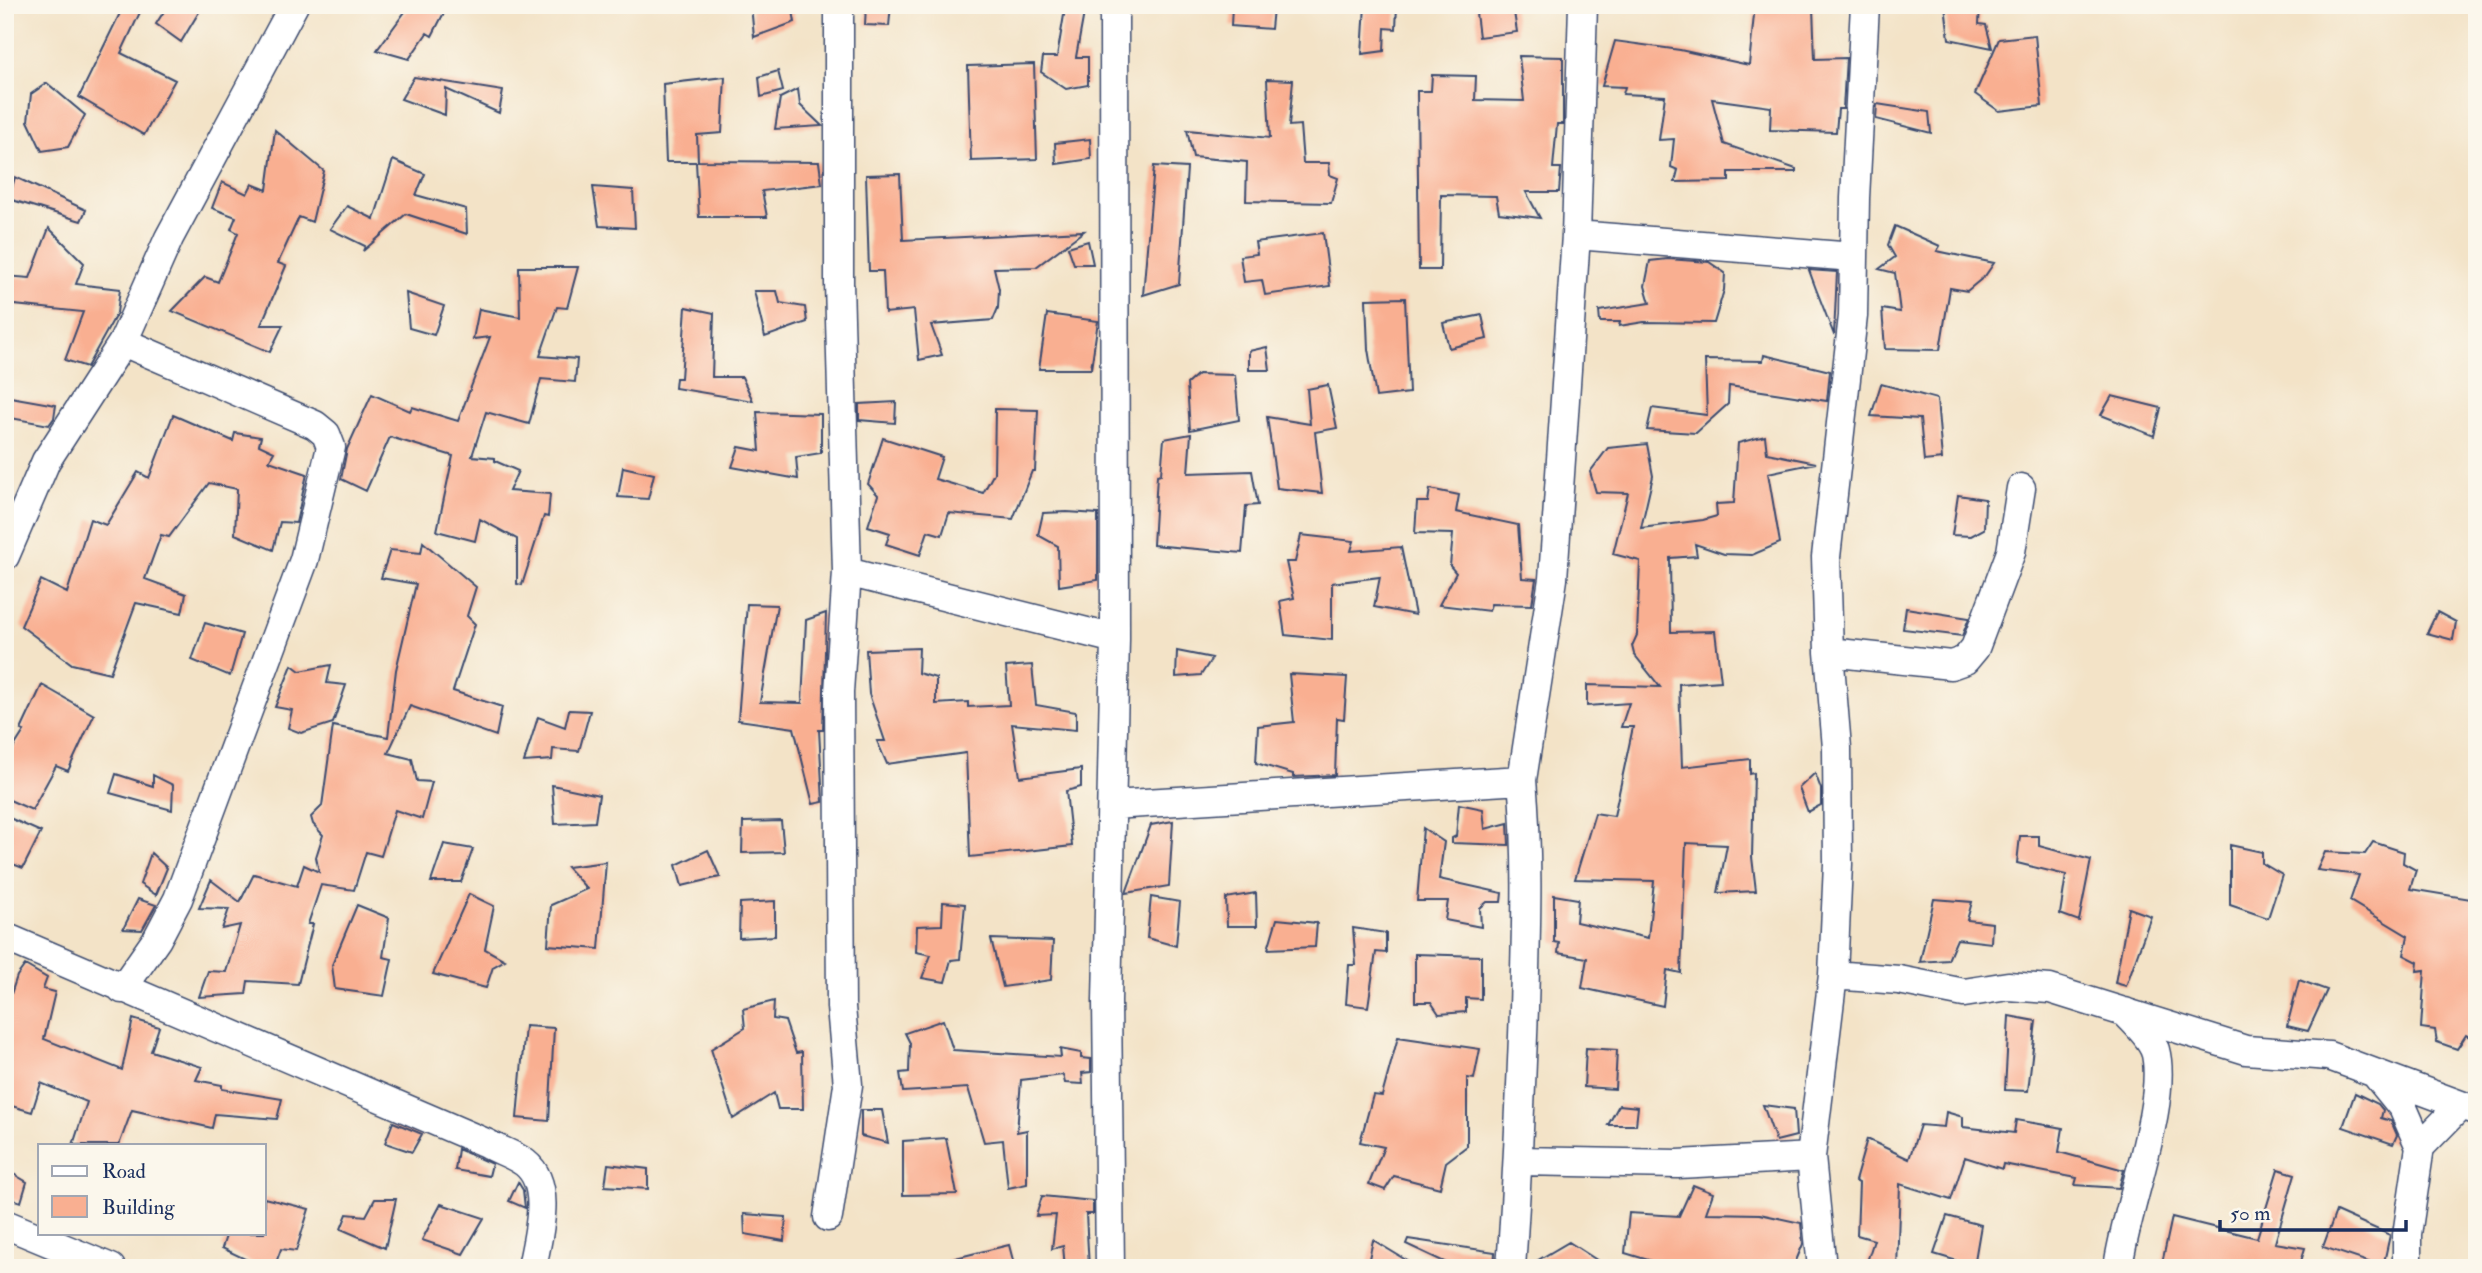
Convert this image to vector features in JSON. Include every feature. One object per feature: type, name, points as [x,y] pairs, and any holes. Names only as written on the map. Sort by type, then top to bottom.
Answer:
[{"type":"street","points":[[5,556],[46,461],[123,342],[169,238],[293,5]]},
{"type":"street","points":[[828,1217],[848,1084],[841,1007],[839,692],[847,572],[839,283],[839,5]]},
{"type":"street","points":[[1110,1268],[1107,1001],[1115,639],[1114,5]]},
{"type":"street","points":[[1511,1268],[1519,1161],[1526,927],[1526,822],[1522,780],[1553,579],[1576,234],[1583,5]]},
{"type":"street","points":[[1822,1268],[1811,1157],[1833,975],[1838,864],[1837,748],[1829,652],[1826,556],[1845,413],[1853,316],[1865,5]]},
{"type":"street","points":[[1576,234],[1854,257]]},
{"type":"street","points":[[122,989],[157,939],[178,899],[304,560],[331,447],[326,434],[315,425],[123,342]]},
{"type":"street","points":[[1829,652],[1951,665],[1965,660],[1975,648],[2011,552],[2021,488]]},
{"type":"street","points":[[847,572],[1115,639]]},
{"type":"street","points":[[1112,805],[1522,780]]},
{"type":"street","points":[[5,937],[486,1143],[527,1164],[540,1186],[541,1211],[532,1268]]},
{"type":"street","points":[[1833,975],[1899,980],[1964,993],[2008,986],[2050,989],[2246,1050],[2329,1056],[2468,1109]]},
{"type":"street","points":[[2118,1268],[2121,1241],[2151,1120],[2157,1078],[2154,1048],[2126,1012]]},
{"type":"street","points":[[2375,1074],[2403,1108],[2420,1147],[2411,1199],[2407,1268]]},
{"type":"street","points":[[2420,1147],[2468,1109]]},
{"type":"street","points":[[1519,1161],[1678,1164],[1811,1157]]},
{"type":"street","points":[[5,1224],[111,1268]]},
{"type":"building","points":[[124,5],[143,6],[121,53],[175,80],[144,135],[79,97]]},
{"type":"building","points":[[168,5],[187,5],[199,12],[181,42],[156,24]]},
{"type":"building","points":[[410,5],[448,5],[432,36],[427,33],[409,59],[377,50]]},
{"type":"building","points":[[751,5],[792,5],[795,22],[754,37]]},
{"type":"building","points":[[866,5],[891,5],[889,26],[865,25]]},
{"type":"building","points":[[1232,5],[1273,8],[1271,29],[1231,26]]},
{"type":"building","points":[[1365,5],[1397,5],[1396,29],[1385,28],[1384,51],[1362,54]]},
{"type":"building","points":[[1475,5],[1513,5],[1517,32],[1479,37]]},
{"type":"building","points":[[1755,5],[1813,8],[1815,59],[1846,58],[1843,109],[1838,109],[1836,132],[1770,130],[1771,107],[1712,99],[1724,144],[1796,169],[1796,172],[1729,172],[1729,181],[1675,182],[1678,170],[1671,167],[1674,139],[1659,140],[1665,96],[1623,94],[1625,87],[1602,86],[1615,41],[1680,50],[1749,65]]},
{"type":"building","points":[[1945,5],[1980,5],[1979,24],[1986,25],[1992,48],[1949,39]]},
{"type":"building","points":[[1065,9],[1084,13],[1076,57],[1088,57],[1088,85],[1066,89],[1041,72],[1043,57],[1057,57]]},
{"type":"building","points":[[2035,35],[2042,106],[1999,111],[1975,94],[1999,39]]},
{"type":"building","points":[[1519,56],[1563,57],[1563,124],[1557,124],[1553,168],[1561,168],[1559,192],[1526,192],[1540,218],[1499,213],[1496,196],[1441,195],[1440,270],[1419,270],[1417,91],[1431,91],[1432,75],[1476,76],[1475,100],[1524,101]]},
{"type":"building","points":[[1034,64],[1037,159],[971,161],[968,66]]},
{"type":"building","points":[[778,71],[783,91],[761,97],[759,77]]},
{"type":"building","points":[[414,77],[503,91],[499,113],[446,89],[445,115],[401,99]]},
{"type":"building","points":[[725,77],[722,133],[697,135],[698,161],[819,162],[822,184],[762,191],[767,217],[699,217],[696,162],[666,162],[663,84]]},
{"type":"building","points":[[1267,79],[1293,80],[1289,126],[1300,125],[1303,163],[1329,163],[1330,175],[1338,178],[1331,203],[1246,201],[1247,162],[1193,157],[1187,130],[1270,138]]},
{"type":"building","points":[[47,83],[85,115],[68,147],[42,151],[28,121],[31,94]]},
{"type":"building","points":[[798,89],[800,105],[822,126],[775,129],[780,98]]},
{"type":"building","points":[[1877,104],[1929,112],[1931,133],[1876,119]]},
{"type":"building","points":[[275,130],[324,171],[312,222],[299,217],[278,263],[286,266],[261,325],[283,325],[270,352],[172,311],[205,277],[218,282],[238,233],[231,229],[236,217],[212,208],[222,182],[247,194],[252,184],[267,190]]},
{"type":"building","points":[[1090,139],[1091,159],[1056,164],[1055,143]]},
{"type":"building","points":[[393,160],[425,174],[416,195],[466,209],[467,234],[406,214],[363,251],[365,246],[330,229],[347,206],[374,219]]},
{"type":"building","points":[[1154,166],[1187,168],[1179,284],[1143,295]]},
{"type":"building","points":[[900,174],[903,240],[1084,231],[1036,267],[994,268],[999,289],[998,308],[993,320],[931,325],[942,355],[919,360],[914,310],[885,313],[883,271],[869,271],[866,175]]},
{"type":"building","points":[[15,177],[86,210],[81,221],[9,199]]},
{"type":"building","points":[[593,187],[633,190],[635,228],[599,226]]},
{"type":"building","points":[[1895,226],[1940,246],[1937,251],[1994,263],[1985,276],[1967,291],[1950,288],[1940,350],[1885,349],[1882,309],[1900,312],[1895,273],[1879,269],[1895,257],[1888,245]]},
{"type":"building","points":[[49,228],[84,263],[76,284],[120,289],[117,313],[87,367],[65,360],[83,312],[5,304],[5,276],[30,278]]},
{"type":"building","points":[[1323,233],[1330,286],[1265,295],[1262,280],[1244,282],[1240,256],[1257,254],[1255,242]]},
{"type":"building","points":[[1088,241],[1093,264],[1074,264],[1068,247]]},
{"type":"building","points":[[1668,259],[1709,262],[1725,273],[1724,290],[1714,323],[1644,322],[1619,326],[1620,322],[1600,322],[1599,311],[1650,303],[1645,286],[1650,261]]},
{"type":"building","points":[[519,267],[578,267],[567,308],[557,307],[540,356],[577,359],[575,382],[541,379],[529,424],[486,412],[472,456],[495,458],[495,461],[518,471],[509,491],[550,494],[548,517],[544,516],[522,585],[517,584],[517,539],[480,519],[475,541],[437,531],[453,456],[390,437],[366,491],[341,479],[347,449],[372,394],[410,411],[412,407],[458,421],[490,337],[473,339],[479,309],[520,317]]},
{"type":"building","points":[[1809,270],[1837,272],[1834,335],[1816,289]]},
{"type":"building","points":[[754,291],[777,291],[780,303],[805,307],[807,322],[765,337]]},
{"type":"building","points":[[406,293],[444,306],[434,335],[409,328]]},
{"type":"building","points":[[1405,298],[1409,393],[1376,397],[1368,349],[1366,299]]},
{"type":"building","points":[[686,307],[714,313],[712,377],[742,377],[753,401],[675,388],[676,378],[681,378]]},
{"type":"building","points":[[1047,314],[1098,321],[1091,369],[1039,369]]},
{"type":"building","points":[[1482,315],[1487,339],[1449,348],[1443,323]]},
{"type":"building","points":[[1267,347],[1270,370],[1249,370],[1249,351]]},
{"type":"building","points":[[1764,355],[1830,371],[1827,401],[1729,386],[1728,404],[1696,433],[1647,430],[1652,408],[1707,415],[1705,360],[1763,361]]},
{"type":"building","points":[[1198,374],[1235,375],[1239,420],[1190,430],[1187,384]]},
{"type":"building","points":[[1881,384],[1937,399],[1942,459],[1924,461],[1920,419],[1871,416]]},
{"type":"building","points":[[1328,385],[1337,428],[1315,432],[1322,493],[1277,488],[1267,417],[1310,424],[1307,389]]},
{"type":"building","points":[[5,396],[56,405],[54,418],[49,425],[5,417]]},
{"type":"building","points":[[2112,396],[2161,408],[2154,436],[2101,415]]},
{"type":"building","points":[[896,402],[895,423],[859,420],[859,404]]},
{"type":"building","points":[[995,409],[1038,410],[1035,471],[1032,471],[1013,519],[949,513],[942,535],[928,531],[920,555],[886,544],[890,533],[868,526],[878,495],[868,484],[883,438],[942,457],[935,479],[983,493],[994,473]]},
{"type":"building","points":[[757,412],[821,414],[821,453],[796,457],[798,479],[732,467],[739,447],[760,451]]},
{"type":"building","points":[[173,415],[233,441],[235,433],[261,437],[259,445],[274,452],[269,461],[307,474],[296,523],[280,522],[273,550],[235,534],[237,489],[209,483],[169,537],[161,535],[145,579],[186,594],[182,613],[136,603],[110,673],[72,664],[21,626],[41,580],[67,593],[90,519],[106,525],[138,472],[149,478]]},
{"type":"building","points":[[1191,434],[1188,473],[1252,471],[1258,505],[1246,506],[1242,553],[1153,545],[1157,475],[1161,474],[1164,439]]},
{"type":"building","points":[[1765,436],[1767,453],[1816,463],[1768,473],[1780,543],[1752,555],[1724,554],[1695,544],[1697,556],[1670,558],[1671,632],[1715,631],[1721,681],[1679,684],[1682,767],[1750,759],[1750,774],[1754,773],[1752,857],[1756,891],[1718,893],[1727,845],[1686,843],[1681,973],[1667,970],[1663,1006],[1582,988],[1587,958],[1558,953],[1559,943],[1554,942],[1554,895],[1578,899],[1576,922],[1648,938],[1654,881],[1575,879],[1595,813],[1614,816],[1633,727],[1621,727],[1629,703],[1587,706],[1587,685],[1660,687],[1634,654],[1632,646],[1637,635],[1640,561],[1613,554],[1628,493],[1596,492],[1590,472],[1608,448],[1647,444],[1653,476],[1641,528],[1703,520],[1717,516],[1716,504],[1734,503],[1738,443]]},
{"type":"building","points":[[623,467],[654,474],[648,499],[618,497]]},
{"type":"building","points":[[1430,489],[1459,495],[1456,512],[1518,525],[1522,578],[1536,579],[1532,605],[1491,604],[1489,611],[1439,605],[1456,573],[1450,566],[1453,534],[1415,533],[1417,502],[1428,502]]},
{"type":"building","points":[[1958,495],[1985,499],[1984,529],[1971,536],[1952,535]]},
{"type":"building","points":[[1043,513],[1098,514],[1098,580],[1059,586],[1058,546],[1038,535]]},
{"type":"building","points":[[1301,535],[1354,541],[1351,551],[1401,547],[1415,615],[1374,607],[1380,577],[1332,583],[1332,640],[1285,635],[1280,601],[1294,598],[1286,562],[1295,562]]},
{"type":"building","points":[[423,542],[476,587],[467,616],[475,624],[453,691],[502,707],[496,736],[410,706],[388,753],[412,759],[417,781],[432,782],[422,819],[395,810],[381,856],[366,852],[354,890],[321,885],[308,924],[313,924],[298,984],[248,981],[246,994],[199,997],[208,971],[226,972],[240,925],[222,929],[229,909],[199,908],[211,880],[240,902],[254,874],[297,886],[304,865],[319,872],[316,857],[323,835],[313,824],[311,817],[322,806],[333,726],[388,737],[396,670],[416,584],[381,578],[390,550],[421,553]]},
{"type":"building","points":[[747,604],[777,605],[760,702],[802,703],[806,620],[826,613],[823,730],[819,730],[823,802],[813,804],[794,728],[738,720]]},
{"type":"building","points":[[1906,608],[1969,618],[1962,636],[1903,629]]},
{"type":"building","points":[[2437,612],[2456,622],[2453,640],[2427,633]]},
{"type":"building","points":[[205,623],[242,634],[230,676],[192,660]]},
{"type":"building","points":[[919,648],[918,673],[936,678],[936,704],[968,702],[968,707],[1009,705],[1006,667],[1032,665],[1036,705],[1076,712],[1076,730],[1012,724],[1020,777],[1081,769],[1081,787],[1066,791],[1072,846],[970,857],[966,753],[887,764],[877,741],[885,741],[869,694],[866,650]]},
{"type":"building","points":[[1177,651],[1212,658],[1201,675],[1176,677]]},
{"type":"building","points":[[292,665],[300,671],[331,665],[327,683],[346,685],[333,723],[301,733],[288,728],[292,710],[275,707]]},
{"type":"building","points":[[1289,674],[1347,677],[1344,719],[1337,718],[1335,775],[1293,777],[1293,774],[1256,763],[1258,726],[1294,722]]},
{"type":"building","points":[[42,685],[94,715],[68,771],[56,766],[32,810],[5,798],[5,761],[24,731],[21,730]]},
{"type":"building","points":[[569,710],[590,711],[579,751],[553,749],[552,760],[524,762],[538,717],[565,727]]},
{"type":"building","points":[[1815,773],[1821,789],[1821,805],[1808,812],[1799,788]]},
{"type":"building","points":[[116,774],[153,786],[153,775],[173,785],[172,810],[110,793]]},
{"type":"building","points":[[552,785],[599,795],[595,822],[555,824]]},
{"type":"building","points":[[1459,804],[1483,809],[1485,829],[1508,823],[1509,845],[1452,843],[1452,838],[1456,836]]},
{"type":"building","points":[[5,816],[41,832],[23,868],[5,861]]},
{"type":"building","points":[[781,821],[784,852],[742,853],[743,822]]},
{"type":"building","points":[[1173,821],[1169,886],[1126,893],[1151,825]]},
{"type":"building","points":[[1423,828],[1444,842],[1439,879],[1502,893],[1501,902],[1487,902],[1480,908],[1481,927],[1445,920],[1448,901],[1417,901]]},
{"type":"building","points":[[2020,836],[2039,836],[2039,846],[2091,860],[2079,921],[2060,914],[2066,875],[2017,863]]},
{"type":"building","points":[[2373,842],[2404,852],[2403,863],[2416,870],[2410,889],[2477,900],[2477,1041],[2466,1035],[2457,1049],[2437,1042],[2435,1030],[2421,1028],[2425,970],[2417,971],[2418,962],[2404,955],[2408,936],[2350,901],[2359,875],[2317,870],[2325,852],[2365,854]]},
{"type":"building","points":[[444,844],[473,849],[461,882],[431,882]]},
{"type":"building","points":[[2230,845],[2262,852],[2262,863],[2282,875],[2268,918],[2230,905]]},
{"type":"building","points":[[708,850],[720,877],[682,886],[676,865]]},
{"type":"building","points":[[151,853],[167,868],[156,895],[140,884]]},
{"type":"building","points":[[606,862],[599,949],[548,945],[551,905],[587,889],[567,867]]},
{"type":"building","points":[[1256,893],[1257,926],[1227,926],[1226,898]]},
{"type":"building","points":[[469,894],[494,906],[485,949],[505,960],[493,967],[486,988],[433,974]]},
{"type":"building","points":[[1151,897],[1180,902],[1176,946],[1147,938]]},
{"type":"building","points":[[138,899],[156,905],[142,930],[123,929]]},
{"type":"building","points":[[1934,899],[1972,902],[1967,920],[1992,923],[1991,943],[1957,939],[1948,960],[1920,962]]},
{"type":"building","points":[[775,901],[775,936],[739,938],[740,903]]},
{"type":"building","points":[[943,902],[965,904],[960,959],[951,960],[945,982],[922,978],[931,955],[916,952],[917,926],[942,925]]},
{"type":"building","points":[[357,905],[389,918],[383,957],[392,959],[384,996],[335,989],[332,965]]},
{"type":"building","points":[[2129,908],[2151,916],[2126,986],[2115,983]]},
{"type":"building","points":[[1277,919],[1317,923],[1315,947],[1268,949]]},
{"type":"building","points":[[1353,928],[1386,933],[1386,953],[1376,952],[1368,1007],[1346,1004],[1349,965],[1356,965]]},
{"type":"building","points":[[991,939],[1053,941],[1051,980],[1003,987]]},
{"type":"building","points":[[1415,954],[1481,956],[1481,999],[1466,998],[1466,1012],[1439,1014],[1431,1002],[1415,1002]]},
{"type":"building","points":[[25,965],[47,978],[43,989],[55,992],[44,1039],[122,1070],[133,1019],[159,1027],[151,1051],[202,1067],[196,1080],[222,1085],[222,1089],[282,1099],[277,1119],[215,1114],[212,1128],[132,1110],[119,1144],[73,1144],[87,1102],[41,1083],[32,1112],[5,1104],[5,1012],[17,976]]},
{"type":"building","points":[[2299,980],[2327,990],[2308,1031],[2287,1026]]},
{"type":"building","points":[[774,1001],[773,1019],[785,1021],[796,1053],[802,1052],[803,1109],[778,1109],[774,1093],[733,1119],[711,1049],[745,1028],[743,1009]]},
{"type":"building","points":[[2009,1016],[2036,1021],[2028,1091],[2005,1090]]},
{"type":"building","points":[[943,1020],[953,1050],[1061,1057],[1060,1049],[1081,1053],[1081,1058],[1091,1059],[1091,1072],[1082,1073],[1083,1084],[1065,1083],[1063,1075],[1021,1080],[1017,1132],[1027,1130],[1027,1184],[1008,1188],[1003,1140],[984,1142],[968,1088],[903,1092],[900,1073],[909,1072],[910,1043],[905,1033]]},
{"type":"building","points":[[525,1026],[554,1028],[549,1121],[517,1118]]},
{"type":"building","points":[[1398,1037],[1480,1049],[1474,1079],[1467,1078],[1467,1146],[1446,1162],[1440,1188],[1394,1176],[1385,1190],[1369,1184],[1384,1147],[1360,1142],[1373,1095],[1382,1096]]},
{"type":"building","points":[[1586,1048],[1617,1050],[1615,1089],[1584,1087]]},
{"type":"building","points":[[2355,1093],[2378,1104],[2383,1110],[2381,1118],[2391,1121],[2397,1135],[2393,1144],[2343,1127]]},
{"type":"building","points":[[1619,1105],[1638,1107],[1636,1125],[1608,1125]]},
{"type":"building","points":[[1763,1105],[1794,1109],[1796,1136],[1776,1141]]},
{"type":"building","points":[[861,1110],[882,1110],[888,1143],[861,1136]]},
{"type":"building","points":[[1946,1112],[1963,1117],[1963,1127],[2014,1133],[2016,1120],[2063,1128],[2059,1152],[2124,1170],[2119,1188],[2075,1185],[2077,1178],[2003,1164],[2002,1169],[1965,1157],[1951,1200],[1900,1184],[1897,1268],[1865,1268],[1874,1240],[1857,1235],[1859,1183],[1855,1181],[1867,1139],[1909,1159],[1920,1125],[1944,1127]]},
{"type":"building","points":[[393,1122],[422,1134],[412,1152],[385,1143]]},
{"type":"building","points":[[946,1138],[957,1194],[903,1195],[903,1141]]},
{"type":"building","points":[[458,1149],[492,1164],[489,1176],[455,1170]]},
{"type":"building","points":[[608,1164],[648,1169],[648,1189],[605,1186]]},
{"type":"building","points":[[5,1169],[27,1182],[21,1202],[5,1197]]},
{"type":"building","points":[[2278,1169],[2295,1174],[2275,1243],[2305,1248],[2299,1268],[2218,1268],[2202,1264],[2201,1268],[2161,1268],[2172,1217],[2257,1238]]},
{"type":"building","points":[[518,1182],[523,1190],[525,1208],[509,1201]]},
{"type":"building","points":[[1693,1185],[1713,1193],[1706,1213],[1760,1214],[1801,1223],[1803,1244],[1793,1268],[1675,1268],[1625,1253],[1629,1213],[1679,1216]]},
{"type":"building","points":[[1042,1196],[1093,1201],[1093,1214],[1086,1214],[1089,1268],[1065,1268],[1063,1246],[1052,1249],[1056,1215],[1036,1216]]},
{"type":"building","points":[[266,1198],[309,1209],[296,1251],[281,1249],[274,1268],[264,1268],[222,1248],[227,1234],[266,1234]]},
{"type":"building","points":[[375,1199],[396,1199],[385,1248],[341,1229],[347,1214],[366,1216]]},
{"type":"building","points":[[441,1204],[484,1218],[463,1254],[422,1240]]},
{"type":"building","points":[[2336,1211],[2390,1235],[2383,1267],[2323,1247]]},
{"type":"building","points":[[744,1214],[786,1217],[784,1241],[745,1234]]},
{"type":"building","points":[[1947,1216],[1981,1225],[1974,1266],[1934,1254]]},
{"type":"building","points":[[1408,1239],[1495,1252],[1494,1268],[1457,1268],[1406,1244]]},
{"type":"building","points":[[1373,1240],[1419,1268],[1367,1268]]},
{"type":"building","points":[[1569,1242],[1609,1268],[1528,1268],[1528,1266]]},
{"type":"building","points":[[1009,1245],[1015,1268],[948,1268],[947,1260]]}]
